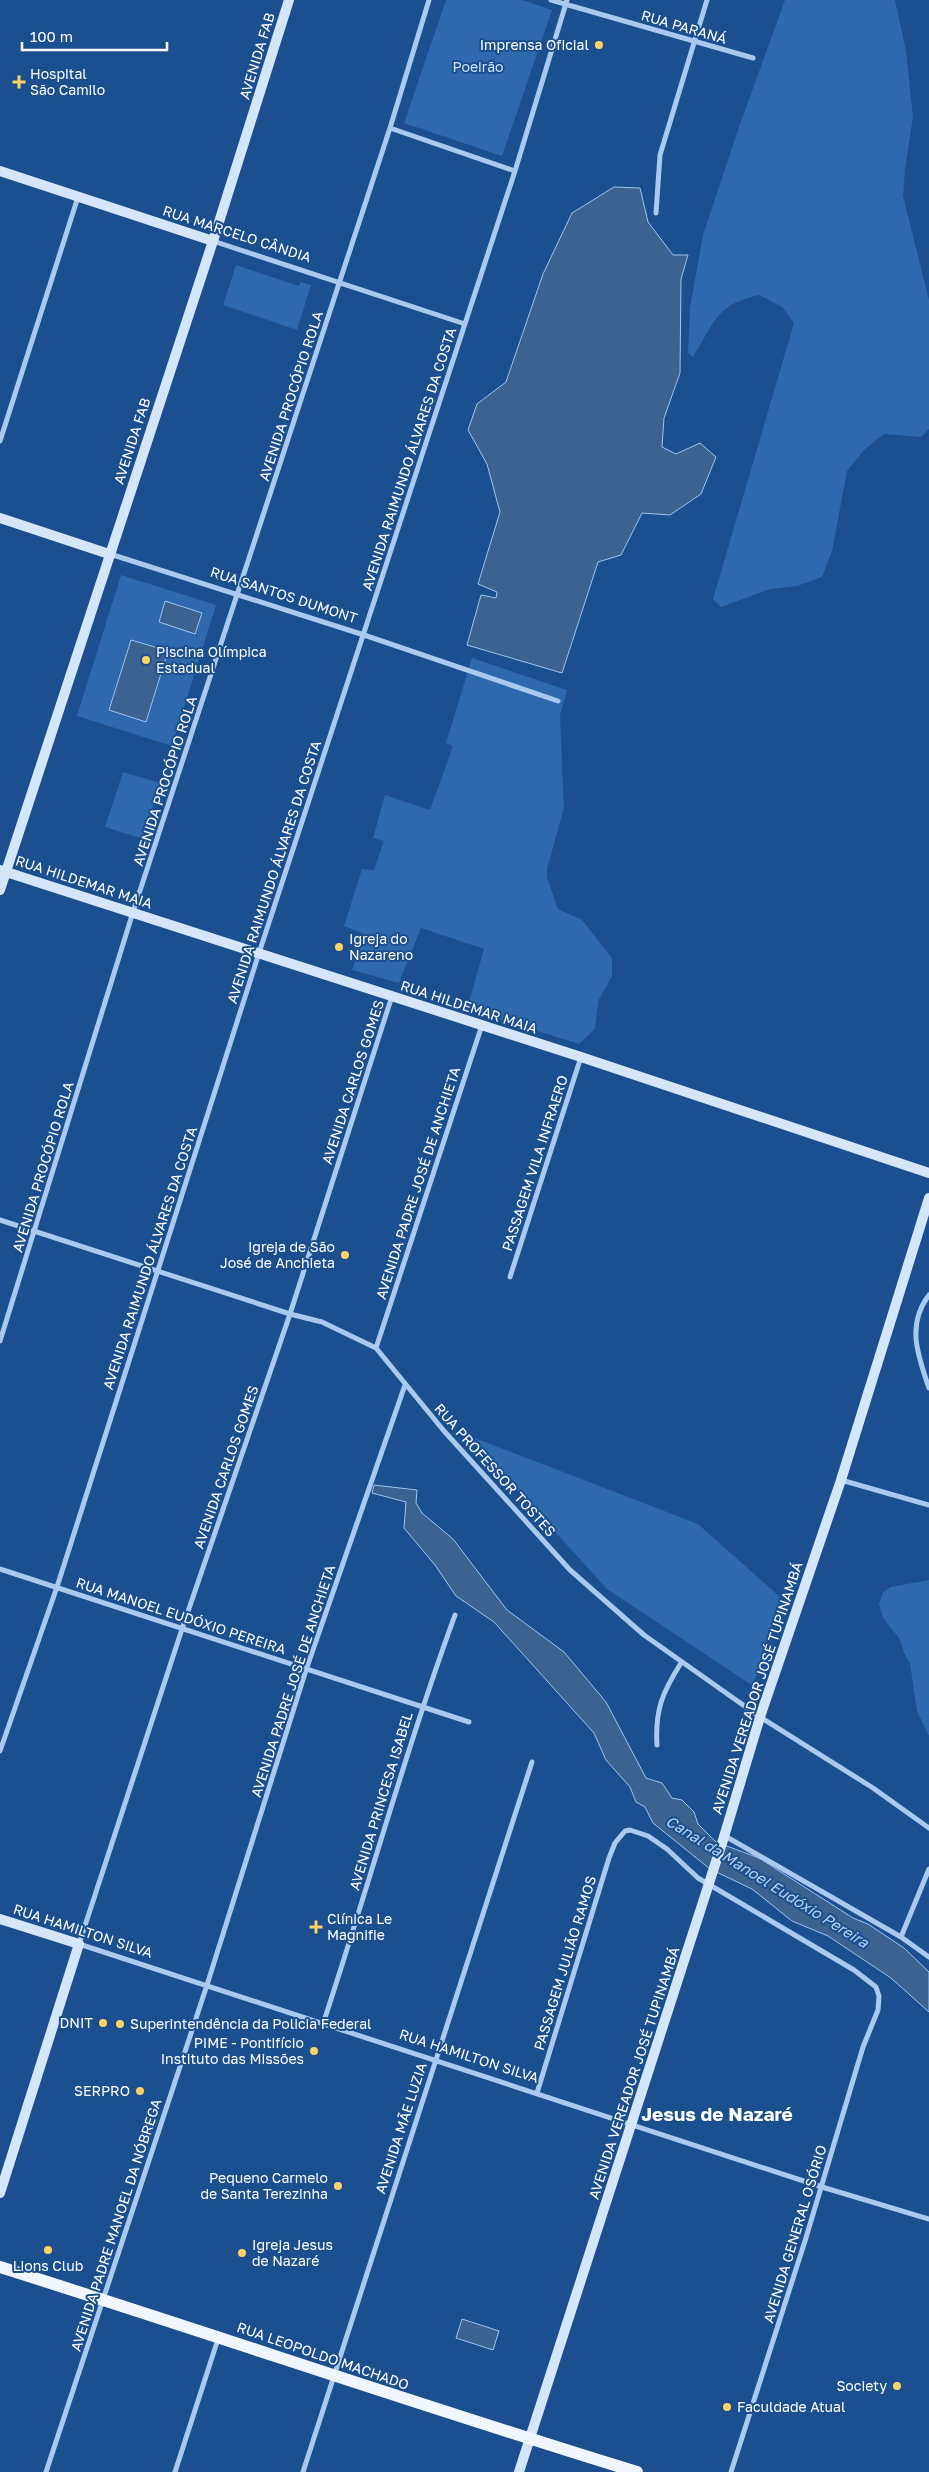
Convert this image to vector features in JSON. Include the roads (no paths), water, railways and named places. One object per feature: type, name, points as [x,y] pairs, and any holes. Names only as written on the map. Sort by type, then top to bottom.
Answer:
[{"type":"main road","name":"RUA LEOPOLDO MACHADO","points":[[0,2267],[219,2336],[333,2376],[530,2440],[637,2472]]},
{"type":"street","name":"AVENIDA FAB","points":[[0,890],[3,871],[213,241],[289,0]]},
{"type":"street","name":"AVENIDA PROCÓPIO ROLA","points":[[0,1341],[36,1231],[134,912],[390,128],[429,0]]},
{"type":"street","name":"RUA PARANÁ","points":[[551,0],[566,2],[753,58]]},
{"type":"street","points":[[656,213],[660,155],[696,42],[707,0]]},
{"type":"street","name":"AVENIDA RAIMUNDO ÁLVARES DA COSTA","points":[[0,1750],[57,1588],[259,953],[515,171],[566,2]]},
{"type":"street","points":[[390,128],[515,171]]},
{"type":"street","name":"RUA MARCELO CÂNDIA","points":[[0,171],[465,324]]},
{"type":"street","points":[[0,441],[78,197]]},
{"type":"street","name":"RUA SANTOS DUMONT","points":[[0,518],[364,635],[558,701]]},
{"type":"street","name":"RUA HILDEMAR MAIA","points":[[3,871],[581,1056],[929,1173]]},
{"type":"street","name":"AVENIDA CARLOS GOMES","points":[[79,1944],[182,1629],[290,1314],[392,996]]},
{"type":"street","name":"AVENIDA PADRE JOSÉ DE ANCHIETA","points":[[376,1348],[482,1025]]},
{"type":"street","name":"PASSAGEM VILA INFRAERO","points":[[510,1277],[581,1056]]},
{"type":"street","name":"AVENIDA VEREADOR JOSÉ TUPINAMBÁ","points":[[519,2472],[711,1880],[760,1717],[841,1480],[929,1198]]},
{"type":"street","name":"RUA PROFESSOR TOSTES","points":[[0,1220],[290,1314],[322,1322],[376,1348],[405,1385],[570,1570],[614,1610],[681,1663],[760,1717],[872,1788],[929,1828]]},
{"type":"street","points":[[929,1295],[921,1308],[914,1338],[929,1388]]},
{"type":"street","name":"AVENIDA PADRE JOSÉ DE ANCHIETA","points":[[207,1985],[306,1670],[405,1385]]},
{"type":"street","points":[[841,1480],[929,1505]]},
{"type":"street","name":"RUA MANOEL EUDÓXIO PEREIRA","points":[[0,1569],[306,1670],[422,1705],[468,1722]]},
{"type":"street","name":"AVENIDA PRINCESA ISABEL","points":[[324,2024],[371,1878],[422,1705],[455,1615]]},
{"type":"street","points":[[656,1745],[656,1722],[660,1701],[681,1663]]},
{"type":"street","name":"AVENIDA MÃE LUZIA","points":[[303,2472],[532,1762]]},
{"type":"street","name":"PASSAGEM JULIÃO RAMOS","points":[[537,2093],[615,1843],[625,1832],[630,1830],[658,1842],[698,1878],[711,1880]]},
{"type":"street","points":[[724,1838],[901,1937],[929,1957]]},
{"type":"street","points":[[901,1937],[929,1869]]},
{"type":"street","name":"AVENIDA GENERAL OSÓRIO","points":[[711,1880],[872,1982],[880,2002],[863,2047],[822,2187],[731,2472]]},
{"type":"street","name":"RUA HAMILTON SILVA","points":[[0,1919],[435,2058],[822,2187],[929,2219]]},
{"type":"street","points":[[0,2193],[79,1944]]},
{"type":"street","name":"AVENIDA PADRE MANOEL DA NÓBREGA","points":[[46,2472],[207,1985]]},
{"type":"street","points":[[176,2472],[219,2336]]},
{"type":"water","points":[[614,187],[640,188],[648,222],[673,255],[688,255],[681,279],[680,373],[664,418],[662,447],[676,454],[700,443],[716,457],[701,494],[670,515],[642,513],[621,555],[598,562],[562,673],[467,645],[481,595],[496,598],[497,592],[478,584],[500,512],[487,464],[468,430],[477,404],[506,382],[543,274],[572,213]]},
{"type":"water","points":[[165,601],[202,613],[195,634],[159,622]]},
{"type":"water","points":[[131,640],[168,651],[146,722],[109,710]]},
{"type":"water","name":"Canal da Manoel Eudóxio Pereira","points":[[374,1485],[417,1490],[416,1503],[422,1513],[453,1539],[507,1610],[564,1652],[606,1702],[646,1778],[662,1783],[672,1798],[682,1800],[694,1812],[698,1824],[716,1842],[759,1858],[904,1948],[929,1972],[929,2012],[891,1978],[828,1936],[792,1921],[752,1889],[710,1869],[653,1823],[645,1807],[636,1802],[630,1787],[606,1760],[594,1733],[494,1622],[456,1596],[435,1565],[404,1528],[406,1502],[372,1493]]},
{"type":"water","points":[[462,2319],[499,2331],[493,2350],[456,2338]]},
{"type":"place","name":"Imprensa Oficial","points":[[599,45]]},
{"type":"place","name":"Hospital São Camilo","points":[[19,82]]},
{"type":"place","name":"Piscina Olímpica Estadual","points":[[146,660]]},
{"type":"place","name":"Igreja do Nazareno","points":[[339,947]]},
{"type":"place","name":"Igreja de São José de Anchieta","points":[[345,1255]]},
{"type":"place","name":"Clínica Le Magnifie","points":[[316,1927]]},
{"type":"place","name":"DNIT","points":[[103,2023]]},
{"type":"place","name":"Superintendência da Policia Federal","points":[[120,2024]]},
{"type":"place","name":"PIME - Pontifício Instituto das Missões","points":[[314,2051]]},
{"type":"place","name":"SERPRO","points":[[140,2091]]},
{"type":"place","name":"Pequeno Carmelo de Santa Terezinha","points":[[338,2186]]},
{"type":"place","name":"Lions Club","points":[[48,2250]]},
{"type":"place","name":"Igreja Jesus de Nazaré","points":[[242,2253]]},
{"type":"place","name":"Society","points":[[897,2386]]},
{"type":"place","name":"Faculdade Atual","points":[[727,2407]]},
{"type":"district","name":"Jesus de Nazaré","points":[[717,2114]]},
{"type":"park label","name":"Poeirão","points":[[478,67]]}]
